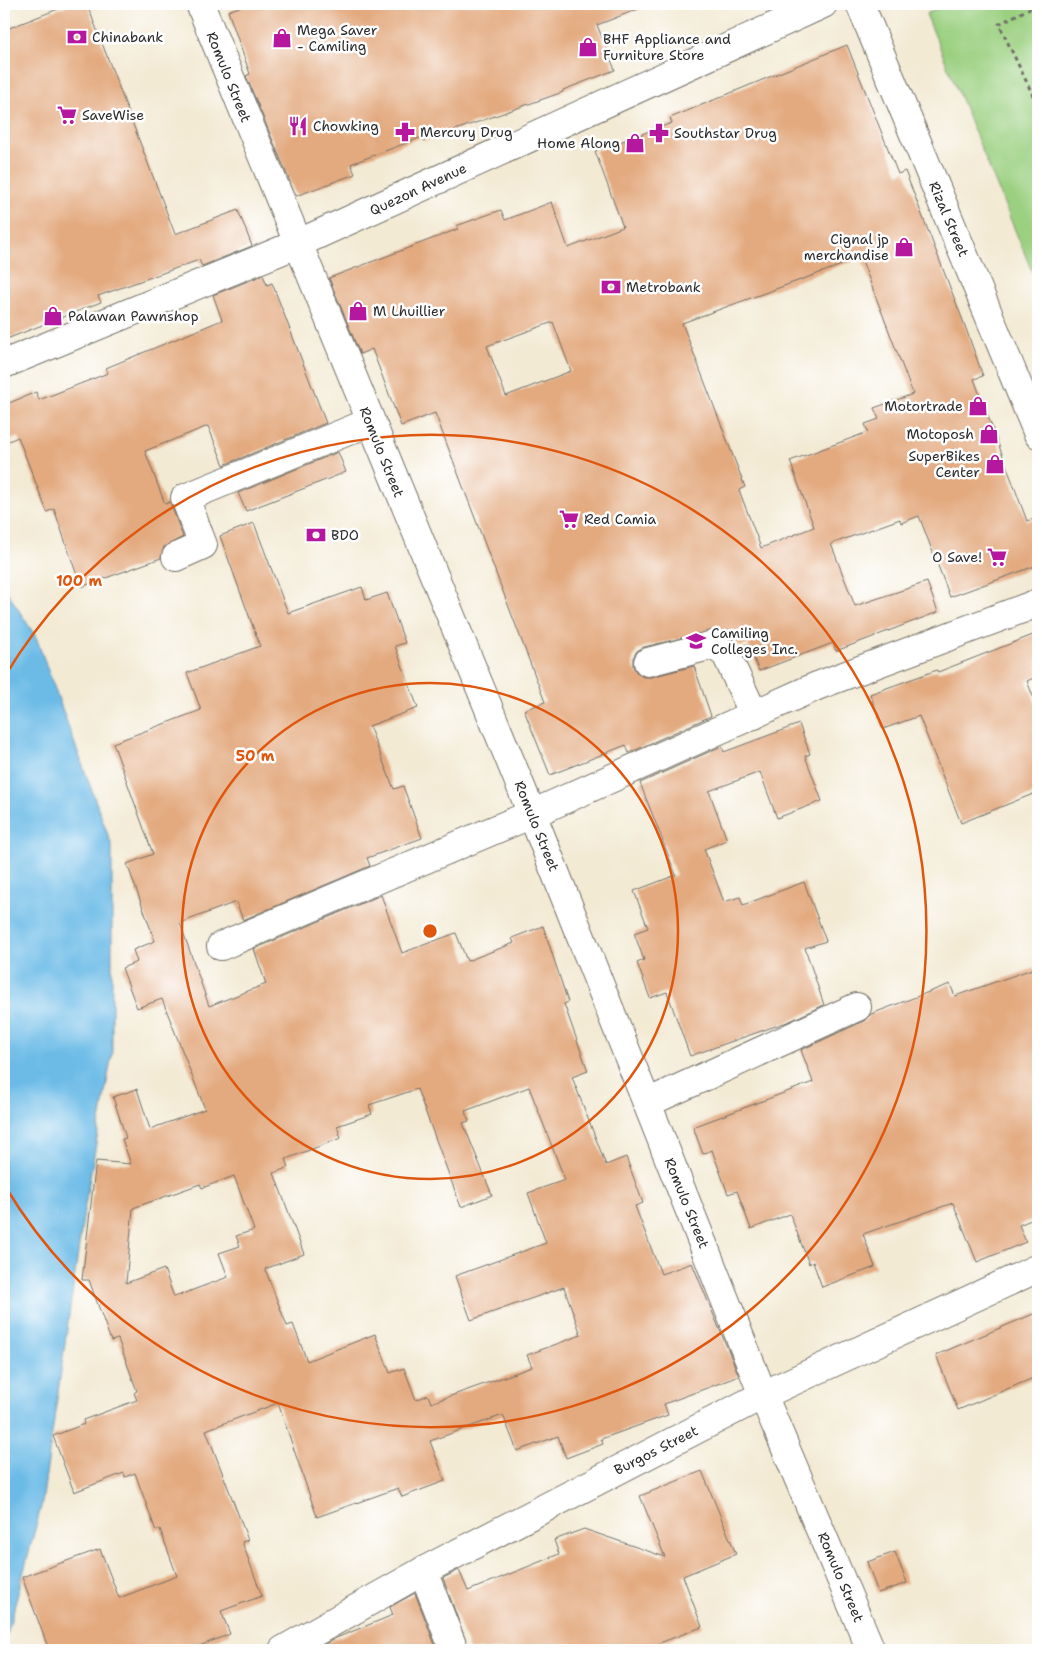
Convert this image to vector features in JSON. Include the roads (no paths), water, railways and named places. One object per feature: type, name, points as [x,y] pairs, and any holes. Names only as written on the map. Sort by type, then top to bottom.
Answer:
[{"type":"main road","name":"Romulo Street","points":[[200,4],[532,814],[763,1395],[872,1650]]},
{"type":"main road","name":"Quezon Avenue","points":[[6,363],[297,244],[823,4]]},
{"type":"main road","name":"Rizal Street","points":[[860,4],[1038,434]]},
{"type":"main road","points":[[176,557],[203,545],[185,498],[370,422]]},
{"type":"main road","points":[[221,946],[532,814],[817,686],[1038,603]]},
{"type":"main road","points":[[648,662],[714,645],[726,654],[754,715]]},
{"type":"main road","points":[[647,1103],[857,1007]]},
{"type":"main road","name":"Burgos Street","points":[[283,1650],[423,1571],[763,1395],[1038,1268]]},
{"type":"main road","points":[[423,1571],[454,1650]]},
{"type":"water","points":[[4,587],[36,637],[112,846],[112,1054],[84,1211],[42,1503],[4,1646]]},
{"type":"place","name":"Chinabank","points":[[77,37]]},
{"type":"place","name":"Mega Saver - Camiling","points":[[282,38]]},
{"type":"place","name":"BHF Appliance and Furniture Store","points":[[588,47]]},
{"type":"place","name":"SaveWise","points":[[67,115]]},
{"type":"place","name":"Chowking","points":[[298,126]]},
{"type":"place","name":"Mercury Drug","points":[[405,132]]},
{"type":"place","name":"Southstar Drug","points":[[659,133]]},
{"type":"place","name":"Home Along","points":[[635,143]]},
{"type":"place","name":"Cignal jp merchandise","points":[[904,247]]},
{"type":"place","name":"Metrobank","points":[[611,287]]},
{"type":"place","name":"M Lhuillier","points":[[358,311]]},
{"type":"place","name":"Palawan Pawnshop","points":[[53,316]]},
{"type":"place","name":"Motortrade","points":[[978,406]]},
{"type":"place","name":"Motoposh","points":[[989,434]]},
{"type":"place","name":"SuperBikes Center","points":[[995,464]]},
{"type":"place","name":"Red Camia","points":[[569,519]]},
{"type":"place","name":"BDO","points":[[316,535]]},
{"type":"place","name":"O Save!","points":[[997,557]]},
{"type":"place","name":"Camiling Colleges Inc.","points":[[696,641]]}]
